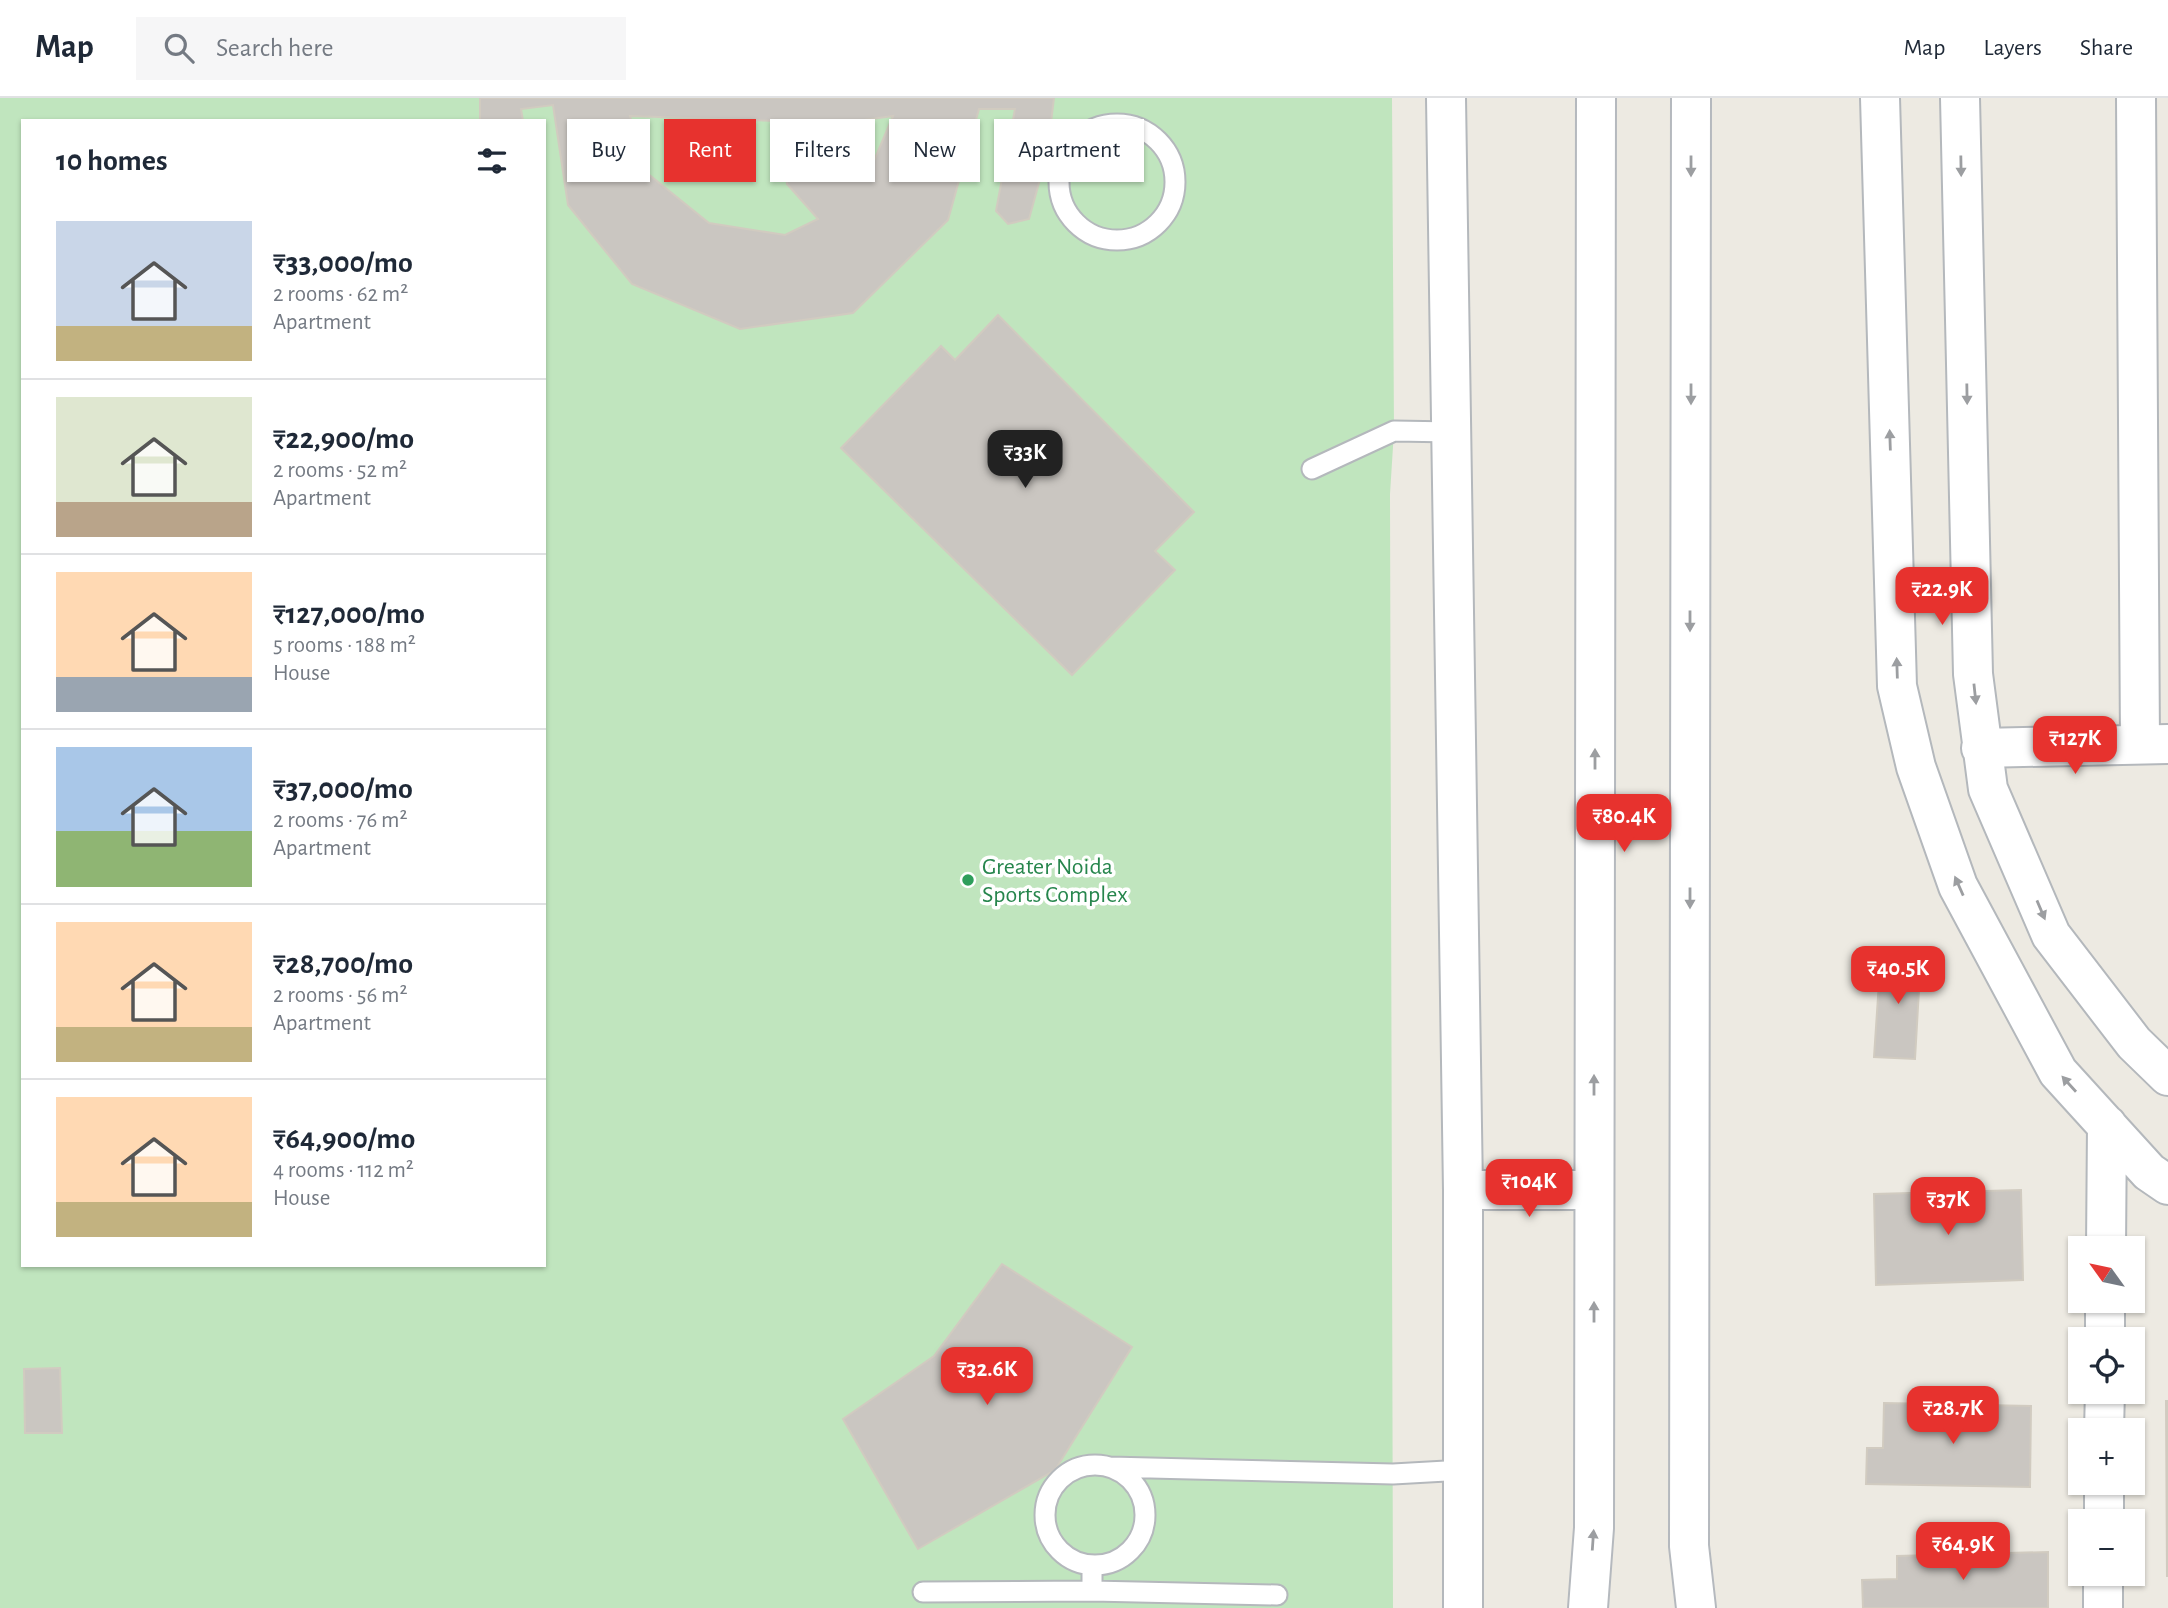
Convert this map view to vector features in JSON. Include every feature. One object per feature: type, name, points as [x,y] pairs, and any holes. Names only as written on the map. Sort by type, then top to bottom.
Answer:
[{"type":"street","points":[[1446,98],[1463,1190],[1463,1608]]},
{"type":"street","points":[[1588,1608],[1594,1528],[1596,98]]},
{"type":"street","points":[[1691,98],[1689,1546],[1696,1608]]},
{"type":"street","points":[[1880,98],[1897,686],[1916,767],[1958,886],[2058,1072],[2149,1172],[2168,1185]]},
{"type":"street","points":[[1960,98],[1973,674],[1988,789],[2051,935],[2134,1042],[2168,1076]]},
{"type":"street","points":[[1981,748],[2154,744],[2136,98]]},
{"type":"street","points":[[2106,1236],[2107,1125]]},
{"type":"street","points":[[1463,1190],[1594,1190]]},
{"type":"street","points":[[2103,1586],[2103,1608]]},
{"type":"lane","points":[[1119,123],[1138,127],[1153,136],[1166,149],[1173,166],[1175,186],[1170,205],[1159,222],[1142,234],[1124,240],[1103,239],[1084,231],[1070,217],[1061,199],[1059,180],[1062,162],[1071,146],[1084,133],[1101,125],[1119,123]]},
{"type":"lane","points":[[1312,469],[1394,431],[1453,432]]},
{"type":"lane","points":[[1110,1466],[1126,1475],[1141,1495],[1145,1521],[1138,1540],[1127,1553],[1104,1564],[1092,1565],[1068,1558],[1050,1540],[1044,1516],[1046,1503],[1050,1491],[1067,1472],[1091,1464],[1393,1474],[1464,1470]]},
{"type":"lane","points":[[1092,1565],[1092,1591]]},
{"type":"lane","points":[[923,1592],[1092,1591],[1277,1595]]},
{"type":"green space","name":"Greater Noida Sports Complex","points":[[0,98],[1392,98],[1394,431],[1390,494],[1393,1608],[0,1608]]},
{"type":"building","points":[[480,98],[1054,98],[1051,119],[1013,119],[1015,109],[979,109],[976,119],[892,119],[893,116],[872,119],[770,121],[630,116],[631,119],[567,119],[567,182],[650,182],[650,175],[709,223],[785,235],[818,219],[787,182],[875,182],[875,158],[889,125],[889,182],[959,182],[948,220],[853,313],[740,329],[632,284],[568,205],[553,105],[521,109],[523,119],[480,119]]},
{"type":"building","points":[[1001,182],[1039,182],[1029,219],[1008,224],[996,211]]},
{"type":"building","points":[[998,315],[1194,512],[1155,551],[1175,570],[1072,675],[841,448],[941,346],[955,360]]},
{"type":"building","points":[[1881,952],[1921,955],[1915,1059],[1874,1057]]},
{"type":"building","points":[[2021,1190],[2023,1280],[1876,1285],[1874,1194]]},
{"type":"building","points":[[1002,1264],[1132,1347],[1055,1470],[918,1549],[843,1419],[934,1356]]},
{"type":"building","points":[[60,1368],[62,1433],[25,1433],[24,1369]]},
{"type":"building","points":[[2166,1401],[2168,1401],[2167,1577]]},
{"type":"building","points":[[1884,1403],[2031,1406],[2030,1487],[1866,1484],[1867,1448],[1883,1448]]},
{"type":"building","points":[[2048,1552],[2048,1608],[1863,1608],[1862,1580],[1897,1579],[1897,1556]]},
{"type":"place","name":"Greater Noida Sports Complex","points":[[968,880]]}]
